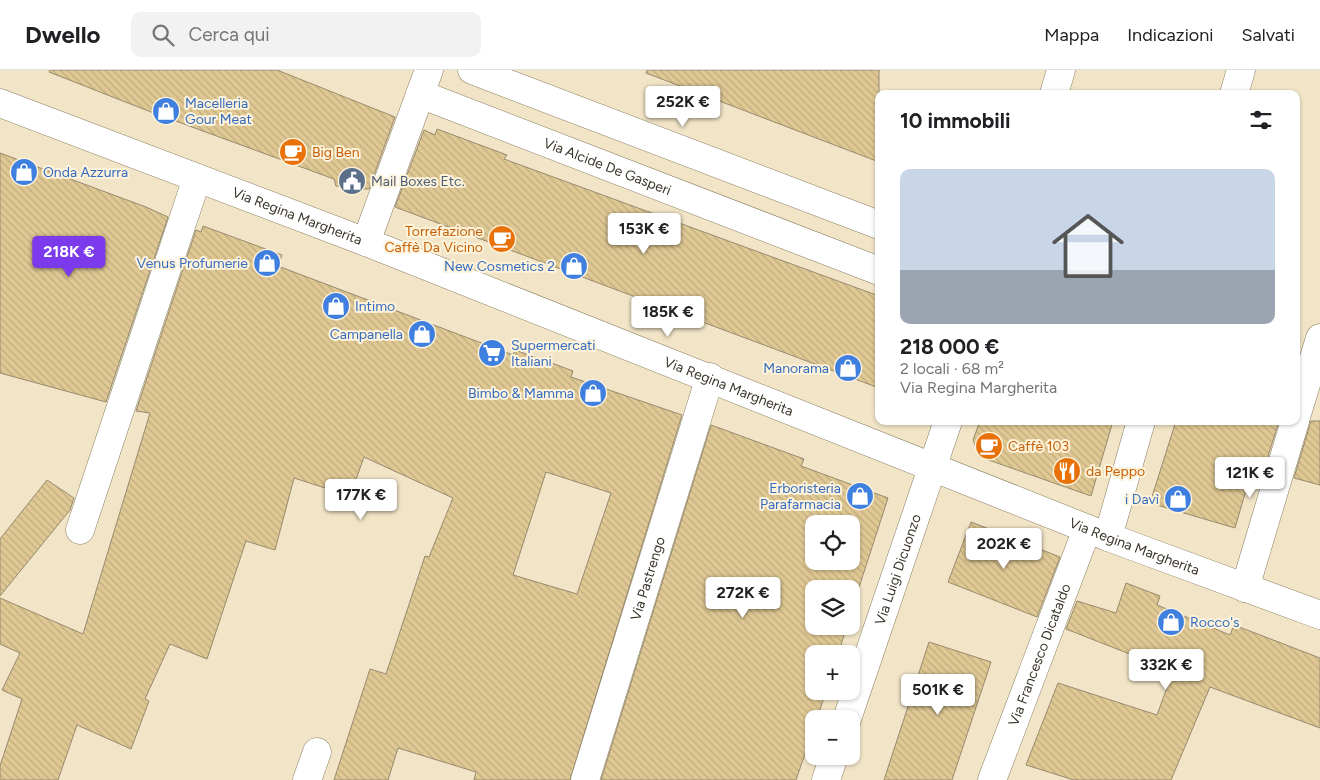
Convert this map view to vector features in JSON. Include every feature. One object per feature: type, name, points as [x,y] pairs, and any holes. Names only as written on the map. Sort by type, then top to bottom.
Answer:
[{"type":"street","points":[[472,70],[875,223]]},
{"type":"street","points":[[1055,90],[1061,70]]},
{"type":"street","points":[[1235,90],[1241,70]]},
{"type":"street","name":"Via Alcide De Gasperi","points":[[366,242],[420,78],[875,268]]},
{"type":"street","name":"Via Regina Margherita","points":[[0,104],[366,242],[710,377],[932,468],[1098,533],[1320,615]]},
{"type":"street","points":[[80,530],[197,178]]},
{"type":"street","points":[[1300,404],[1320,338]]},
{"type":"street","name":"Via Pastrengo","points":[[585,780],[710,377]]},
{"type":"street","name":"Via Luigi Dicuonzo","points":[[850,710],[947,425]]},
{"type":"street","name":"Via Francesco Dicataldo","points":[[992,780],[1098,533],[1139,425]]},
{"type":"street","points":[[1245,588],[1294,425]]},
{"type":"street","points":[[307,780],[317,752]]},
{"type":"street","points":[[826,780],[831,765]]},
{"type":"building","points":[[50,70],[277,70],[395,117],[369,189],[353,189],[336,186],[334,179],[151,112],[49,72]]},
{"type":"building","points":[[647,70],[879,70],[879,90],[875,90],[875,160],[646,73]]},
{"type":"building","points":[[437,129],[507,155],[504,159],[875,295],[875,387],[395,207],[424,130],[435,135]]},
{"type":"building","points":[[0,153],[146,207],[168,217],[106,402],[0,373]]},
{"type":"building","points":[[203,226],[282,255],[278,266],[513,355],[515,350],[557,365],[573,371],[571,377],[682,415],[570,780],[474,780],[476,772],[398,748],[388,780],[334,780],[370,669],[386,674],[425,556],[429,557],[453,498],[364,457],[350,496],[294,478],[275,550],[246,541],[207,659],[170,644],[145,699],[149,701],[131,749],[77,725],[58,780],[0,780],[0,766],[22,699],[2,690],[20,653],[0,644],[0,598],[83,634],[150,413],[136,411],[196,230],[201,232]],"holes":[[[546,472],[611,493],[577,594],[513,575]]]},
{"type":"building","points":[[1311,421],[1320,421],[1320,485],[1294,478]]},
{"type":"building","points":[[711,425],[804,459],[801,466],[888,498],[860,584],[860,580],[805,580],[805,635],[844,635],[841,645],[805,645],[805,700],[823,700],[820,710],[805,710],[805,754],[796,780],[601,780]]},
{"type":"building","points":[[979,425],[1112,425],[1091,496],[980,457],[973,440]]},
{"type":"building","points":[[1175,425],[1278,425],[1264,469],[1253,466],[1235,528],[1150,503]]},
{"type":"building","points":[[47,480],[74,498],[70,510],[0,596],[0,539]]},
{"type":"building","points":[[971,522],[1060,557],[1037,617],[948,582]]},
{"type":"building","points":[[1126,583],[1160,596],[1157,605],[1230,635],[1234,625],[1320,658],[1320,728],[1210,687],[1171,780],[1074,780],[1026,765],[1058,683],[1157,715],[1173,671],[1066,629],[1077,601],[1116,613]]},
{"type":"building","points":[[929,642],[991,662],[952,780],[884,780]]},
{"type":"place","name":"Macelleria Gour Meat","points":[[166,111]]},
{"type":"place","name":"Big Ben","points":[[293,152]]},
{"type":"place","name":"Onda Azzurra","points":[[24,172]]},
{"type":"place","name":"Mail Boxes Etc.","points":[[352,181]]},
{"type":"place","name":"Torrefazione Caffè Da Vicino","points":[[502,239]]},
{"type":"place","name":"Venus Profumerie","points":[[267,263]]},
{"type":"place","name":"New Cosmetics 2","points":[[574,266]]},
{"type":"place","name":"Intimo","points":[[336,306]]},
{"type":"place","name":"Campanella","points":[[422,334]]},
{"type":"place","name":"Supermercati Italiani","points":[[492,353]]},
{"type":"place","name":"Manorama","points":[[848,368]]},
{"type":"place","name":"Bimbo & Mamma","points":[[593,393]]},
{"type":"place","name":"Caffè 103","points":[[989,446]]},
{"type":"place","name":"da Peppo","points":[[1067,471]]},
{"type":"place","name":"Erboristeria Parafarmacia","points":[[860,496]]},
{"type":"place","name":"i Davì","points":[[1178,499]]},
{"type":"place","name":"Rocco's","points":[[1171,622]]}]
